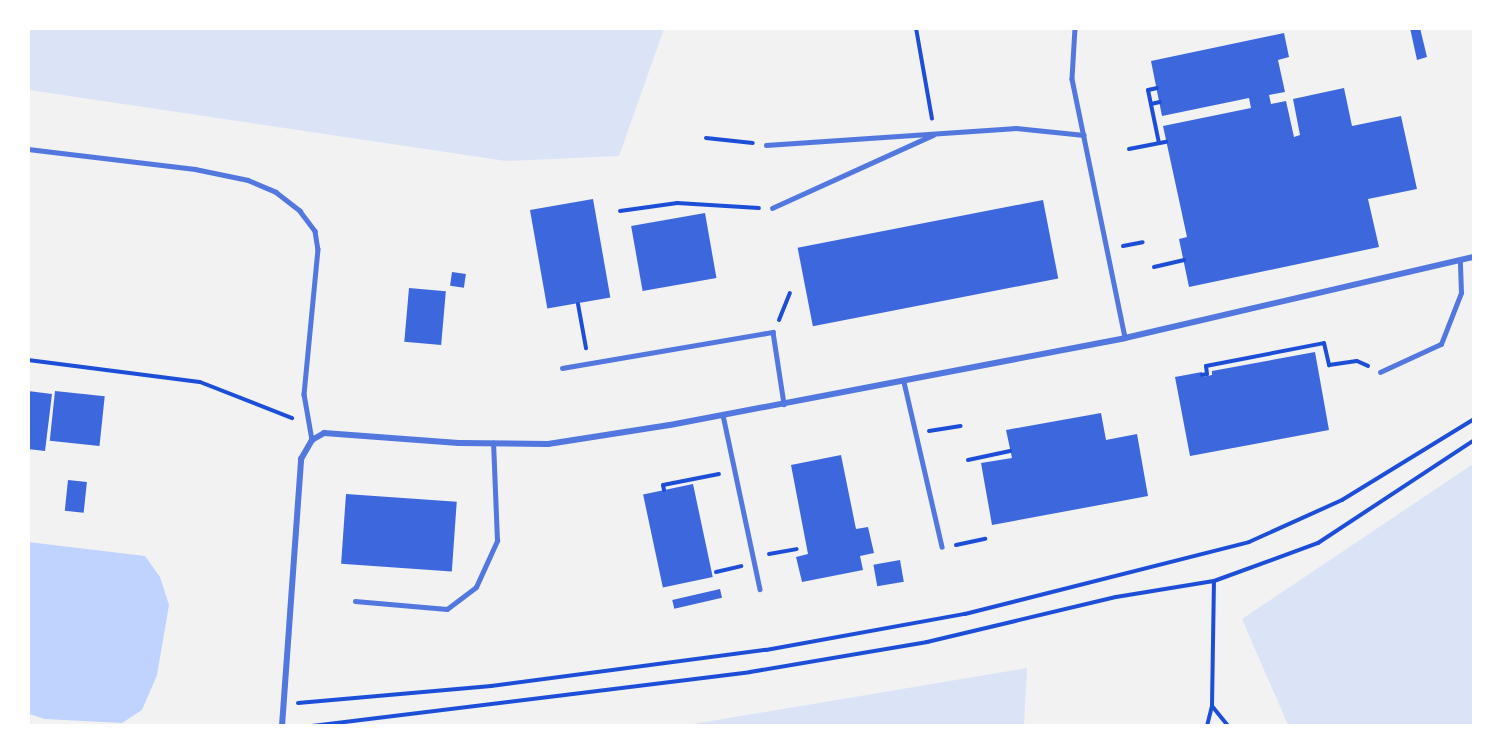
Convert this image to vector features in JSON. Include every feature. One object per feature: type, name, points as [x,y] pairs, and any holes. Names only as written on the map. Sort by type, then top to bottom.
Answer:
[{"type":"street","points":[[282,726],[301,459],[312,441],[324,433],[344,432],[493,443],[548,444],[904,382],[1125,338],[1473,257]]},
{"type":"lane","points":[[1075,28],[1072,79],[1125,338]]},
{"type":"lane","points":[[766,145],[1016,128],[1084,135]]},
{"type":"lane","points":[[772,208],[935,134]]},
{"type":"lane","points":[[28,150],[195,169],[248,180],[276,192],[300,211],[315,231],[318,249],[304,394],[312,441]]},
{"type":"lane","points":[[1380,372],[1441,344],[1461,293],[1460,260]]},
{"type":"lane","points":[[562,368],[773,332],[784,404]]},
{"type":"lane","points":[[904,382],[942,547]]},
{"type":"lane","points":[[723,415],[760,589]]},
{"type":"lane","points":[[356,601],[447,609],[476,587],[497,541],[493,443]]},
{"type":"path","points":[[916,28],[935,134]]},
{"type":"path","points":[[1156,88],[1148,90],[1159,143]]},
{"type":"path","points":[[1151,104],[1160,102]]},
{"type":"path","points":[[706,138],[766,145]]},
{"type":"path","points":[[1129,149],[1166,142]]},
{"type":"path","points":[[620,212],[677,203],[772,208]]},
{"type":"path","points":[[1154,267],[1184,261]]},
{"type":"path","points":[[773,332],[790,293]]},
{"type":"path","points":[[578,304],[583,333]]},
{"type":"path","points":[[1202,375],[1208,374],[1206,366],[1324,343],[1329,365],[1357,361]]},
{"type":"path","points":[[28,360],[200,382],[287,414],[312,441]]},
{"type":"path","points":[[283,705],[491,686],[766,650],[965,614],[1249,542],[1342,500],[1473,419]]},
{"type":"path","points":[[916,434],[961,426]]},
{"type":"path","points":[[312,726],[750,672],[927,642],[1116,597],[1214,581],[1318,543],[1473,440]]},
{"type":"path","points":[[968,460],[1010,451]]},
{"type":"path","points":[[664,490],[663,485],[719,474]]},
{"type":"path","points":[[942,547],[985,539]]},
{"type":"path","points":[[753,557],[797,549]]},
{"type":"path","points":[[716,572],[754,564]]},
{"type":"path","points":[[1207,726],[1212,706],[1214,581]]},
{"type":"path","points":[[1212,706],[1228,726]]},
{"type":"shaded area","points":[[29,28],[664,29],[619,156],[506,161],[29,90]]},
{"type":"shaded area","points":[[1473,464],[1473,725],[1288,725],[1242,619]]},
{"type":"shaded area","points":[[1027,668],[1024,725],[687,725]]},
{"type":"water","points":[[28,542],[145,556],[160,577],[169,605],[157,675],[142,710],[122,723],[45,719],[29,714]]},
{"type":"building","points":[[1410,28],[1420,28],[1427,57],[1417,60]]},
{"type":"building","points":[[1284,33],[1289,57],[1278,60],[1285,92],[1269,95],[1271,104],[1286,101],[1294,137],[1300,135],[1293,99],[1344,88],[1352,126],[1401,116],[1417,189],[1368,199],[1379,247],[1189,287],[1179,239],[1187,237],[1163,126],[1251,108],[1249,98],[1162,116],[1151,61]]},
{"type":"building","points":[[593,199],[610,297],[547,309],[530,210]]},
{"type":"building","points":[[1043,200],[1058,279],[813,326],[798,248]]},
{"type":"building","points":[[705,213],[716,278],[643,291],[631,226]]},
{"type":"building","points":[[452,272],[466,274],[464,288],[450,286]]},
{"type":"building","points":[[409,288],[446,291],[441,345],[404,342]]},
{"type":"building","points":[[1315,352],[1329,430],[1190,456],[1175,377],[1202,372],[1202,377],[1212,375],[1212,371]]},
{"type":"building","points":[[28,391],[52,394],[45,451],[28,449]]},
{"type":"building","points":[[55,391],[105,396],[99,446],[50,441]]},
{"type":"building","points":[[1101,413],[1106,440],[1137,434],[1148,496],[992,525],[981,463],[1012,458],[1006,430]]},
{"type":"building","points":[[841,455],[856,529],[868,527],[874,553],[860,556],[863,570],[802,582],[796,557],[808,554],[791,465]]},
{"type":"building","points":[[68,480],[87,482],[84,513],[65,511]]},
{"type":"building","points":[[693,484],[713,577],[663,588],[643,495]]},
{"type":"building","points":[[346,494],[457,502],[452,572],[341,564]]},
{"type":"building","points":[[900,560],[904,582],[877,586],[873,565]]},
{"type":"building","points":[[720,589],[722,598],[674,609],[672,600]]}]
